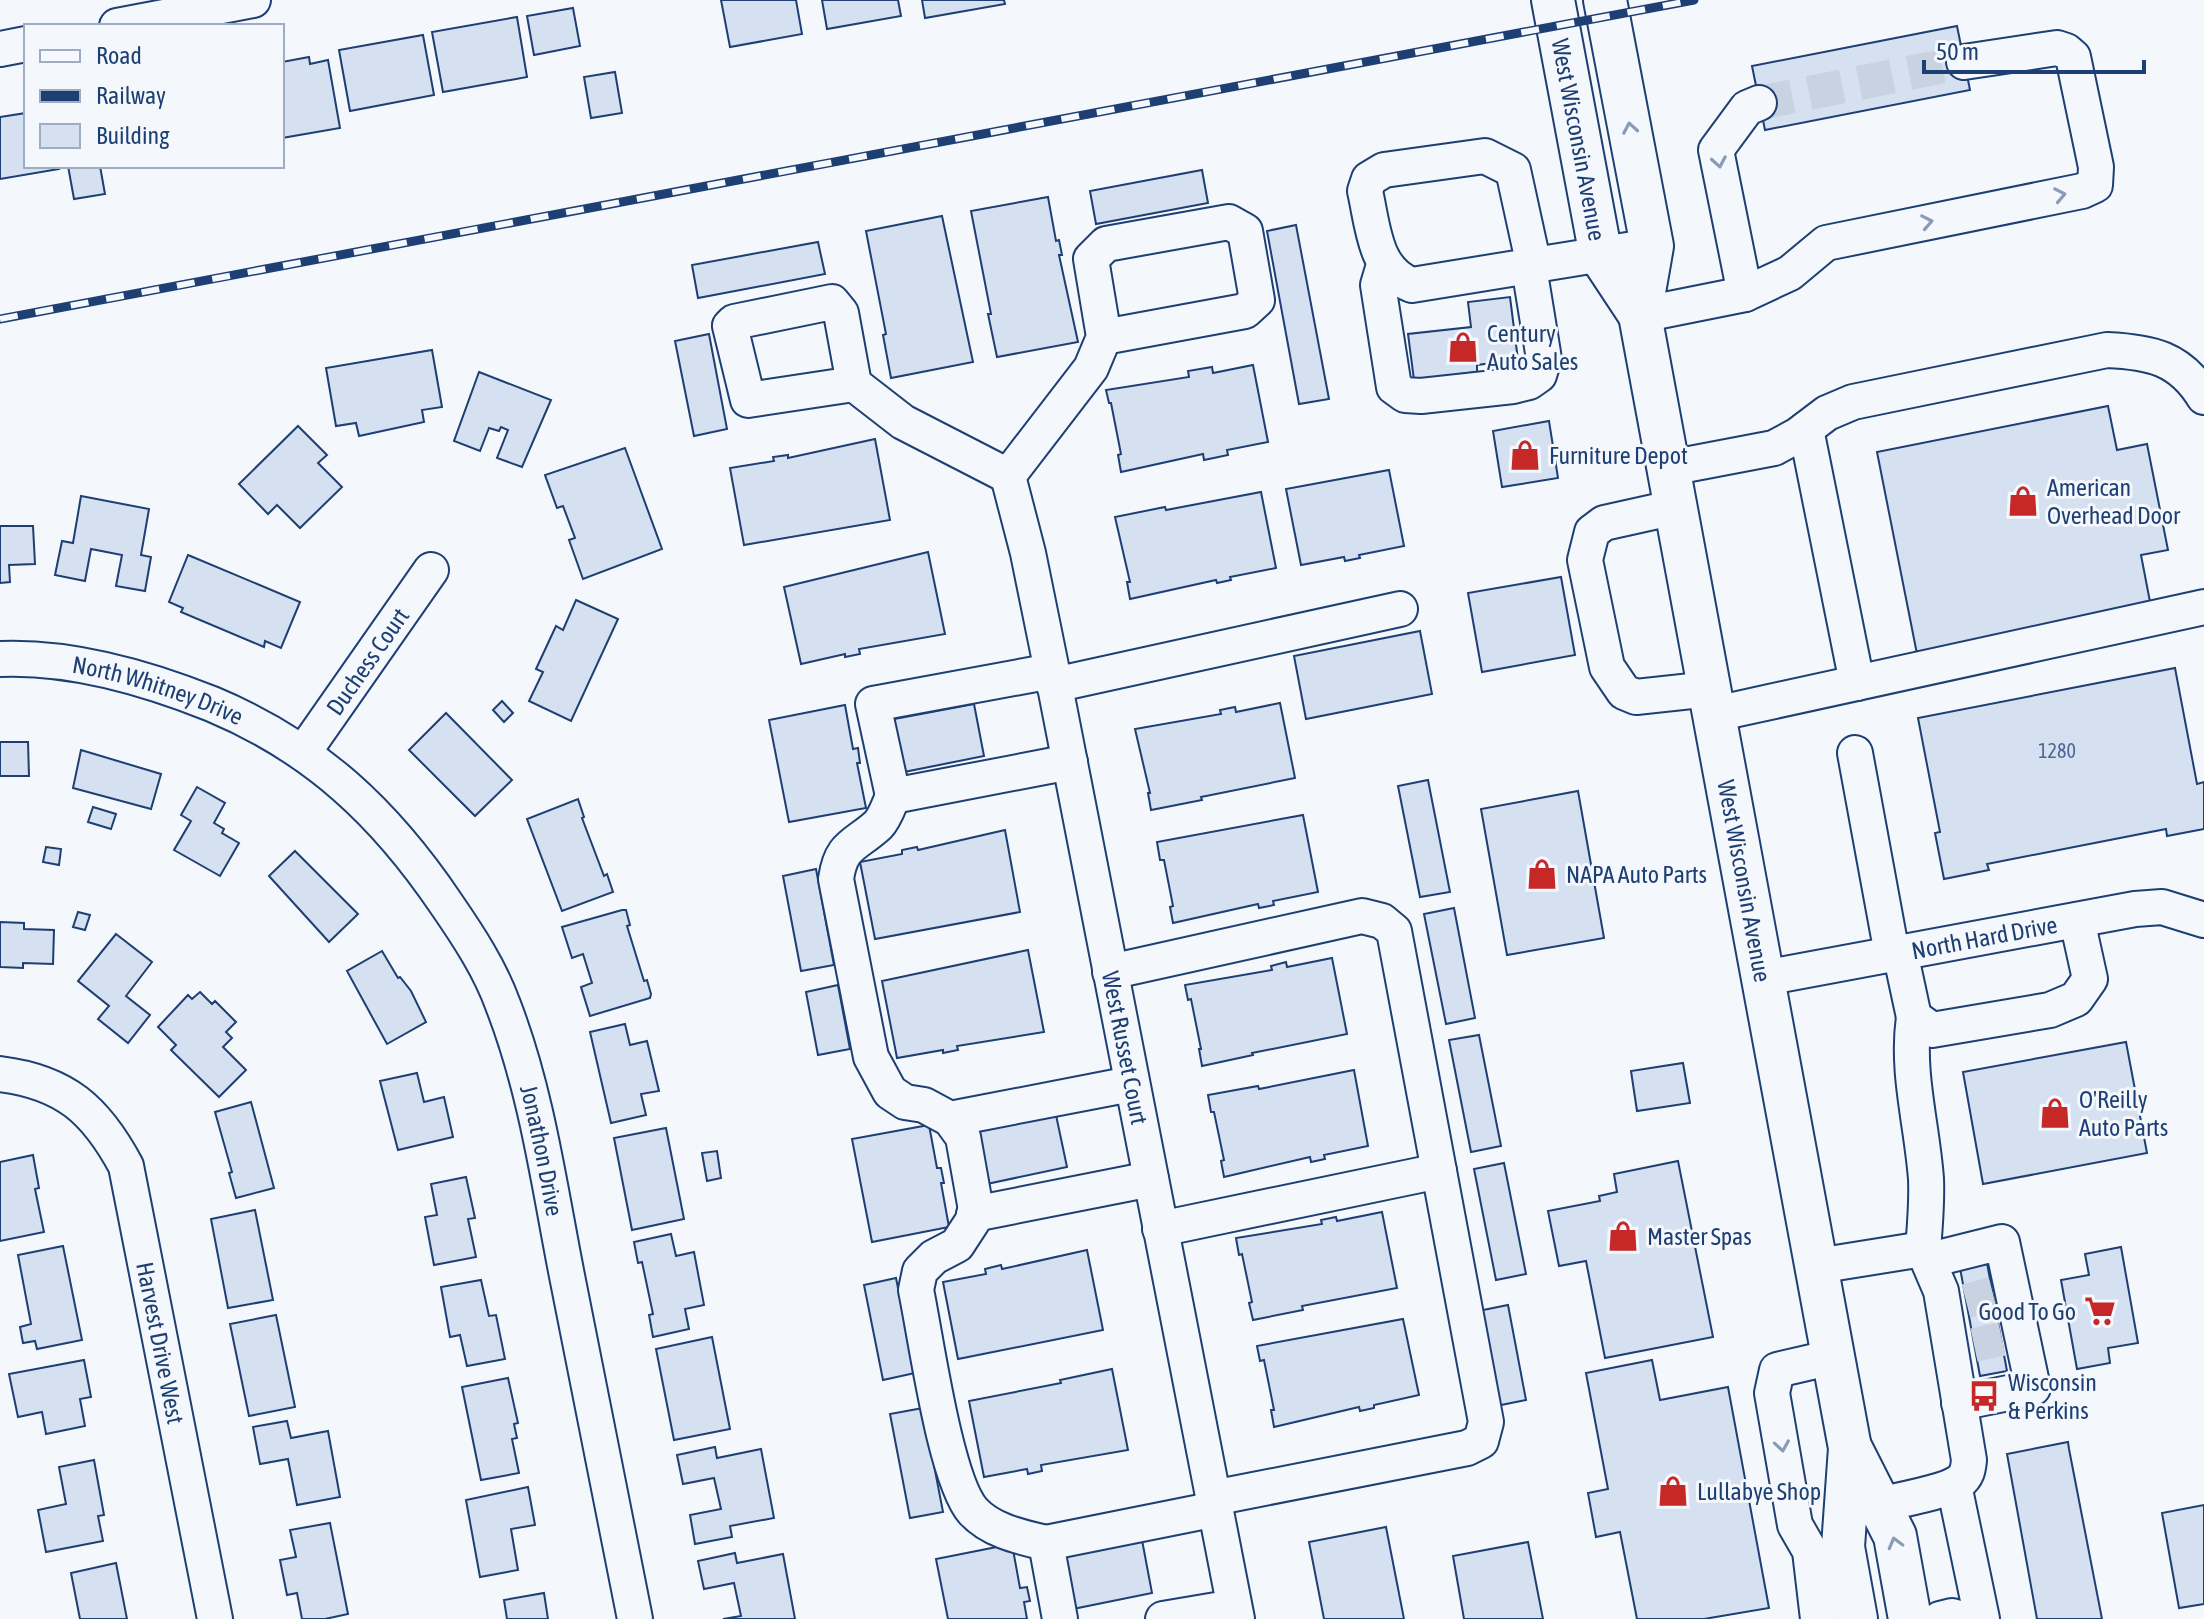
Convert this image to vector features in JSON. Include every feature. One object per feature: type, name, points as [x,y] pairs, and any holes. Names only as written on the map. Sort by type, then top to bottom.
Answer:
[{"type":"main road","name":"West Wisconsin Avenue","points":[[1553,0],[1601,256],[1640,315]]},
{"type":"main road","name":"West Wisconsin Avenue","points":[[1605,0],[1652,246],[1640,315],[1850,1448],[1844,1528],[1856,1619]]},
{"type":"main road","points":[[1620,74],[1629,0]]},
{"type":"main road","name":"West Wisconsin Avenue","points":[[1844,1528],[1895,1536],[1910,1619]]},
{"type":"street","points":[[127,24],[253,0]]},
{"type":"street","points":[[0,49],[24,44]]},
{"type":"street","points":[[1640,315],[1745,294],[1790,273],[1826,243],[2082,191],[2095,185],[2096,167],[2073,57],[2057,48],[1964,62]]},
{"type":"street","points":[[1745,294],[1716,150],[1747,108],[1759,103]]},
{"type":"street","points":[[1384,265],[1378,285],[1394,387],[1405,395],[1421,396],[1513,386],[1529,382],[1539,375],[1544,359],[1531,266],[1513,170],[1485,156],[1384,170],[1369,179],[1365,191],[1384,265],[1397,280],[1412,285],[1531,266],[1601,256],[1652,246]]},
{"type":"street","points":[[854,384],[903,422],[1008,476],[1091,368],[1104,337],[1091,259],[1106,244],[1229,222],[1245,231],[1257,300],[1245,311],[1104,337]]},
{"type":"street","points":[[2204,397],[2195,382],[2167,360],[2142,351],[2107,350],[1853,402],[1827,413],[1774,448],[1672,487],[1604,523],[1592,532],[1585,560],[1607,667],[1624,692],[1636,697],[1712,701],[1857,683],[2204,607]]},
{"type":"street","points":[[1806,429],[1857,683]]},
{"type":"street","name":"West Russet Court","points":[[1008,476],[1028,553],[1070,762],[1235,1613]]},
{"type":"street","name":"Duchess Court","points":[[303,753],[431,570]]},
{"type":"street","points":[[1110,972],[1362,916],[1382,921],[1394,931],[1486,1422],[1481,1441],[1467,1448],[1046,1543],[1018,1537],[995,1527],[973,1511],[957,1482],[916,1290],[920,1271],[934,1257],[957,1245],[976,1210],[963,1137],[950,1119],[924,1105],[905,1102],[890,1092],[871,1057],[836,879],[839,861],[848,846],[881,823],[893,796],[873,704],[1053,678],[1400,609]]},
{"type":"street","name":"North Whitney Drive","points":[[0,659],[56,662],[148,682],[233,713],[303,753]]},
{"type":"street","name":"Jonathon Drive","points":[[303,753],[363,802],[411,852],[477,949],[502,1002],[531,1094],[635,1619]]},
{"type":"street","points":[[1855,753],[1896,953],[1914,1017],[1910,1043],[1911,1069],[1926,1181],[1926,1254]]},
{"type":"street","points":[[893,796],[1070,762]]},
{"type":"street","name":"North Hard Drive","points":[[1764,978],[2162,907],[2204,920]]},
{"type":"street","points":[[1914,1017],[1932,1030],[2050,1010],[2076,999],[2090,979],[2077,920]]},
{"type":"street","name":"Harvest Drive West","points":[[0,1074],[29,1078],[62,1091],[89,1111],[113,1141],[126,1166],[215,1619]]},
{"type":"street","points":[[950,1119],[1131,1084]]},
{"type":"street","points":[[1160,1229],[1439,1171]]},
{"type":"street","points":[[974,1214],[1151,1179]]},
{"type":"street","points":[[1817,1266],[2002,1242],[1979,1298],[1987,1342],[2033,1388],[1959,1403]]},
{"type":"street","points":[[1833,1357],[1777,1370],[1772,1393],[1795,1525],[1844,1528],[1954,1485],[1967,1473],[1969,1460],[1959,1403],[1987,1342],[1979,1298],[1926,1254]]},
{"type":"street","points":[[1954,1485],[1982,1619]]},
{"type":"street","points":[[1818,1619],[1844,1528]]},
{"type":"street","points":[[1046,1543],[1060,1619]]},
{"type":"street","points":[[1163,1619],[1235,1613]]},
{"type":"street","points":[[1940,1619],[1952,1616],[1962,1619]]},
{"type":"building","points":[[721,0],[796,0],[802,34],[730,47]]},
{"type":"building","points":[[822,0],[898,0],[901,16],[827,29]]},
{"type":"building","points":[[922,0],[1004,0],[1005,4],[925,18]]},
{"type":"building","points":[[573,8],[580,46],[534,55],[527,16]]},
{"type":"building","points":[[517,17],[527,77],[443,92],[432,32]]},
{"type":"building","points":[[1957,26],[1970,90],[1765,130],[1752,66]]},
{"type":"building","points":[[423,35],[434,95],[350,111],[339,50]]},
{"type":"building","points":[[309,57],[310,64],[328,60],[340,128],[284,138],[284,62]]},
{"type":"building","points":[[615,72],[622,113],[591,118],[584,77]]},
{"type":"building","points":[[24,113],[24,168],[59,169],[0,179],[0,117]]},
{"type":"building","points":[[68,168],[100,168],[105,194],[74,199]]},
{"type":"building","points":[[1202,170],[1208,203],[1096,224],[1090,191]]},
{"type":"building","points":[[1048,197],[1078,342],[997,357],[971,211]]},
{"type":"building","points":[[942,216],[973,362],[891,378],[883,335],[886,334],[866,231]]},
{"type":"building","points":[[1296,225],[1329,399],[1299,404],[1267,231]]},
{"type":"building","points":[[818,242],[825,274],[698,298],[692,265]]},
{"type":"building","name":"Century Auto Sales","points":[[1510,297],[1518,360],[1477,365],[1477,372],[1414,380],[1408,334],[1471,327],[1468,302]]},
{"type":"building","points":[[709,334],[727,429],[694,436],[675,341]]},
{"type":"building","points":[[432,350],[442,407],[422,410],[424,422],[359,436],[356,423],[336,426],[326,368]]},
{"type":"building","points":[[1253,365],[1268,442],[1227,450],[1228,455],[1204,460],[1203,454],[1121,472],[1118,455],[1121,454],[1106,390],[1189,377],[1188,371],[1212,367],[1213,373]]},
{"type":"building","points":[[479,372],[551,400],[522,467],[497,458],[508,430],[501,427],[499,431],[489,428],[480,451],[454,441]]},
{"type":"building","name":"American Overhead Door","points":[[2108,406],[2117,450],[2147,444],[2168,550],[2141,555],[2151,607],[1917,654],[1877,452]]},
{"type":"building","name":"Furniture Depot","points":[[1549,421],[1558,478],[1502,487],[1493,431]]},
{"type":"building","points":[[298,426],[327,455],[318,463],[342,487],[300,528],[277,505],[268,514],[239,484]]},
{"type":"building","points":[[875,439],[890,520],[744,545],[730,468]]},
{"type":"building","points":[[625,448],[662,549],[583,579],[569,540],[575,538],[563,506],[557,508],[545,475]]},
{"type":"building","points":[[1389,470],[1404,546],[1345,561],[1344,557],[1301,565],[1286,489]]},
{"type":"building","points":[[1261,492],[1276,568],[1230,577],[1231,580],[1217,583],[1216,580],[1130,599],[1127,582],[1130,582],[1115,517]]},
{"type":"building","points":[[81,496],[149,509],[141,555],[151,557],[145,591],[116,586],[122,555],[91,549],[85,581],[55,575],[62,541],[73,543]]},
{"type":"building","points":[[0,526],[33,526],[35,564],[9,565],[10,582],[0,583]]},
{"type":"building","points":[[928,552],[945,634],[859,649],[860,654],[845,657],[845,654],[801,664],[784,587]]},
{"type":"building","points":[[188,555],[300,602],[281,648],[265,641],[264,647],[181,612],[183,608],[169,602]]},
{"type":"building","points":[[1561,577],[1575,655],[1482,672],[1468,593]]},
{"type":"building","points":[[576,600],[618,619],[571,721],[529,701],[543,672],[536,669],[556,626],[563,630]]},
{"type":"building","points":[[1420,631],[1432,694],[1306,719],[1294,656]]},
{"type":"building","points":[[2175,668],[2197,784],[2204,782],[2204,829],[2167,836],[2166,829],[1987,864],[1989,870],[1944,879],[1935,833],[1940,832],[1918,718]]},
{"type":"building","points":[[502,701],[513,713],[504,722],[493,710]]},
{"type":"building","points":[[1280,703],[1295,778],[1151,810],[1135,729],[1221,714],[1220,710],[1235,707],[1236,712]]},
{"type":"building","points":[[974,704],[984,756],[899,773],[889,720]]},
{"type":"building","points":[[845,705],[853,749],[858,748],[860,763],[857,763],[866,808],[789,822],[769,720]]},
{"type":"building","points":[[446,713],[512,780],[475,816],[409,750]]},
{"type":"building","points":[[0,742],[28,742],[29,776],[0,776]]},
{"type":"building","points":[[81,750],[161,774],[151,809],[73,788]]},
{"type":"building","points":[[1428,780],[1450,892],[1420,897],[1398,786]]},
{"type":"building","points":[[197,787],[225,803],[214,823],[224,829],[222,833],[239,843],[220,876],[174,850],[191,821],[181,815]]},
{"type":"building","name":"NAPA Auto Parts","points":[[1578,791],[1604,938],[1507,955],[1481,809]]},
{"type":"building","points":[[578,799],[582,818],[613,892],[562,911],[527,819]]},
{"type":"building","points":[[93,807],[116,814],[111,829],[88,822]]},
{"type":"building","points":[[1303,815],[1318,892],[1273,901],[1274,905],[1259,908],[1258,904],[1173,923],[1170,907],[1173,906],[1164,860],[1160,860],[1157,842]]},
{"type":"building","points":[[1005,830],[1020,912],[875,939],[860,862],[902,854],[902,850],[917,847],[918,850]]},
{"type":"building","points":[[46,847],[61,849],[59,865],[43,862]]},
{"type":"building","points":[[295,851],[358,914],[329,942],[269,876]]},
{"type":"building","points":[[816,869],[834,965],[801,971],[783,876]]},
{"type":"building","points":[[1454,908],[1475,1018],[1446,1024],[1424,914]]},
{"type":"building","points":[[626,910],[630,925],[627,926],[644,981],[647,980],[650,998],[590,1016],[581,987],[592,983],[583,954],[572,958],[562,927]]},
{"type":"building","points":[[78,912],[90,915],[85,930],[73,927]]},
{"type":"building","points":[[0,922],[24,923],[24,929],[54,930],[53,964],[23,963],[23,968],[0,967]]},
{"type":"building","points":[[116,934],[152,962],[126,996],[150,1015],[128,1043],[98,1019],[109,1006],[78,981]]},
{"type":"building","points":[[1028,950],[1044,1032],[957,1046],[958,1050],[943,1053],[943,1050],[897,1058],[882,981]]},
{"type":"building","points":[[382,951],[398,978],[411,991],[426,1022],[387,1044],[347,971]]},
{"type":"building","points":[[1332,958],[1347,1034],[1202,1066],[1191,999],[1188,1000],[1185,985],[1272,970],[1271,966],[1286,962],[1287,967]]},
{"type":"building","points":[[838,985],[850,1049],[818,1055],[806,992]]},
{"type":"building","points":[[200,992],[212,1004],[215,1001],[236,1022],[226,1032],[232,1038],[223,1047],[246,1070],[219,1097],[171,1050],[176,1045],[158,1027],[188,995],[192,999]]},
{"type":"building","points":[[625,1024],[630,1045],[647,1041],[659,1091],[641,1094],[646,1115],[611,1123],[590,1032]]},
{"type":"building","points":[[1479,1035],[1501,1146],[1471,1152],[1449,1040]]},
{"type":"building","name":"O'Reilly Auto Parts","points":[[2126,1042],[2147,1153],[1983,1184],[1963,1072]]},
{"type":"building","points":[[1683,1063],[1690,1103],[1637,1111],[1631,1071]]},
{"type":"building","points":[[1354,1070],[1368,1146],[1324,1155],[1325,1159],[1311,1162],[1310,1157],[1224,1177],[1221,1161],[1224,1160],[1208,1095],[1258,1086],[1259,1089]]},
{"type":"building","points":[[417,1073],[424,1102],[444,1097],[453,1137],[398,1150],[380,1081]]},
{"type":"building","points":[[251,1102],[274,1188],[236,1198],[215,1112]]},
{"type":"building","points":[[1056,1115],[1067,1167],[982,1185],[971,1132]]},
{"type":"building","points":[[929,1125],[937,1168],[941,1168],[944,1183],[941,1183],[949,1227],[872,1242],[852,1139]]},
{"type":"building","points":[[666,1128],[684,1219],[632,1230],[614,1138]]},
{"type":"building","points":[[717,1151],[721,1178],[707,1181],[702,1153]]},
{"type":"building","points":[[33,1155],[39,1188],[35,1189],[44,1232],[0,1241],[0,1162]]},
{"type":"building","name":"Master Spas","points":[[1678,1161],[1713,1337],[1605,1358],[1586,1261],[1559,1266],[1548,1211],[1600,1201],[1599,1196],[1617,1192],[1614,1174]]},
{"type":"building","points":[[1504,1163],[1526,1274],[1496,1280],[1474,1169]]},
{"type":"building","points":[[466,1177],[475,1218],[468,1219],[476,1257],[434,1265],[425,1217],[437,1215],[431,1184]]},
{"type":"building","points":[[255,1210],[273,1300],[228,1308],[211,1219]]},
{"type":"building","points":[[1382,1212],[1397,1288],[1302,1306],[1303,1310],[1253,1320],[1249,1303],[1252,1302],[1236,1238],[1322,1224],[1321,1220],[1336,1217],[1337,1221]]},
{"type":"building","points":[[671,1234],[676,1256],[694,1252],[704,1305],[685,1309],[689,1329],[653,1337],[649,1315],[653,1314],[642,1262],[638,1263],[634,1242]]},
{"type":"building","points":[[63,1246],[82,1340],[37,1349],[35,1341],[23,1343],[20,1327],[31,1324],[18,1255]]},
{"type":"building","name":"Good To Go","points":[[2121,1247],[2138,1343],[2108,1348],[2110,1363],[2077,1369],[2061,1280],[2089,1275],[2085,1254]]},
{"type":"building","points":[[1087,1250],[1103,1330],[958,1359],[943,1282],[986,1274],[985,1269],[1001,1265],[1002,1269]]},
{"type":"building","points":[[1987,1263],[2007,1371],[1980,1376],[1960,1268]]},
{"type":"building","points":[[896,1278],[915,1373],[883,1380],[864,1285]]},
{"type":"building","points":[[481,1280],[489,1316],[496,1315],[505,1359],[467,1366],[460,1335],[450,1337],[441,1287]]},
{"type":"building","points":[[1508,1305],[1526,1400],[1496,1406],[1478,1311]]},
{"type":"building","points":[[276,1315],[295,1407],[249,1416],[230,1324]]},
{"type":"building","points":[[1403,1319],[1419,1395],[1374,1405],[1374,1408],[1360,1411],[1359,1407],[1274,1427],[1271,1410],[1274,1410],[1264,1360],[1260,1361],[1257,1346]]},
{"type":"building","points":[[712,1337],[730,1429],[674,1440],[656,1349]]},
{"type":"building","points":[[84,1360],[91,1397],[80,1399],[85,1426],[46,1434],[42,1412],[18,1417],[9,1374]]},
{"type":"building","name":"Lullabye Shop","points":[[1652,1360],[1660,1400],[1728,1387],[1769,1608],[1704,1619],[1637,1619],[1620,1532],[1596,1537],[1588,1493],[1608,1489],[1586,1373]]},
{"type":"building","points":[[1112,1369],[1128,1450],[1041,1465],[1042,1471],[1028,1474],[1027,1469],[984,1477],[969,1401],[1061,1383],[1060,1380]]},
{"type":"building","points":[[508,1378],[518,1423],[514,1424],[517,1438],[512,1439],[519,1473],[481,1480],[462,1387]]},
{"type":"building","points":[[923,1408],[943,1512],[910,1518],[890,1414]]},
{"type":"building","points":[[287,1421],[291,1438],[328,1431],[340,1497],[297,1505],[288,1459],[260,1464],[253,1427]]},
{"type":"building","points":[[2068,1442],[2102,1619],[2037,1619],[2007,1454]]},
{"type":"building","points":[[715,1447],[717,1458],[761,1449],[774,1518],[730,1526],[732,1537],[695,1544],[690,1515],[721,1509],[714,1478],[683,1484],[677,1455]]},
{"type":"building","points":[[94,1460],[104,1515],[98,1516],[103,1541],[46,1552],[38,1510],[66,1504],[59,1467]]},
{"type":"building","points":[[528,1487],[535,1525],[511,1529],[518,1570],[480,1577],[466,1500]]},
{"type":"building","points":[[2204,1505],[2204,1604],[2179,1608],[2162,1513]]},
{"type":"building","points":[[330,1523],[348,1614],[325,1619],[302,1619],[297,1593],[287,1595],[280,1560],[296,1557],[290,1530]]},
{"type":"building","points":[[1386,1527],[1404,1619],[1324,1619],[1309,1542]]},
{"type":"building","points":[[1142,1540],[1152,1593],[1068,1610],[1058,1557]]},
{"type":"building","points":[[1528,1542],[1543,1619],[1464,1619],[1453,1556]]},
{"type":"building","points":[[1012,1544],[1020,1588],[1027,1587],[1030,1601],[1024,1602],[1027,1619],[948,1619],[936,1559]]},
{"type":"building","points":[[735,1553],[737,1563],[783,1554],[795,1619],[723,1619],[741,1616],[734,1583],[704,1589],[698,1561]]},
{"type":"building","points":[[116,1563],[127,1619],[80,1619],[71,1573]]},
{"type":"building","points":[[544,1593],[548,1619],[507,1619],[504,1600]]},
{"type":"tunnel","points":[[1759,103],[1964,62]]},
{"type":"tunnel","points":[[1966,1301],[1993,1294]]},
{"type":"tunnel","points":[[1974,1345],[2002,1339]]},
{"type":"railway","points":[[0,319],[1694,0]]},
{"type":"place","name":"Century Auto Sales","points":[[1463,347]]},
{"type":"place","name":"Furniture Depot","points":[[1525,455]]},
{"type":"place","name":"American Overhead Door","points":[[2023,501]]},
{"type":"place","name":"NAPA Auto Parts","points":[[1542,874]]},
{"type":"place","name":"O'Reilly Auto Parts","points":[[2055,1113]]},
{"type":"place","name":"Master Spas","points":[[1623,1236]]},
{"type":"place","name":"Good To Go","points":[[2100,1311]]},
{"type":"place","name":"Wisconsin & Perkins","points":[[1984,1396]]},
{"type":"place","name":"Lullabye Shop","points":[[1673,1491]]}]
